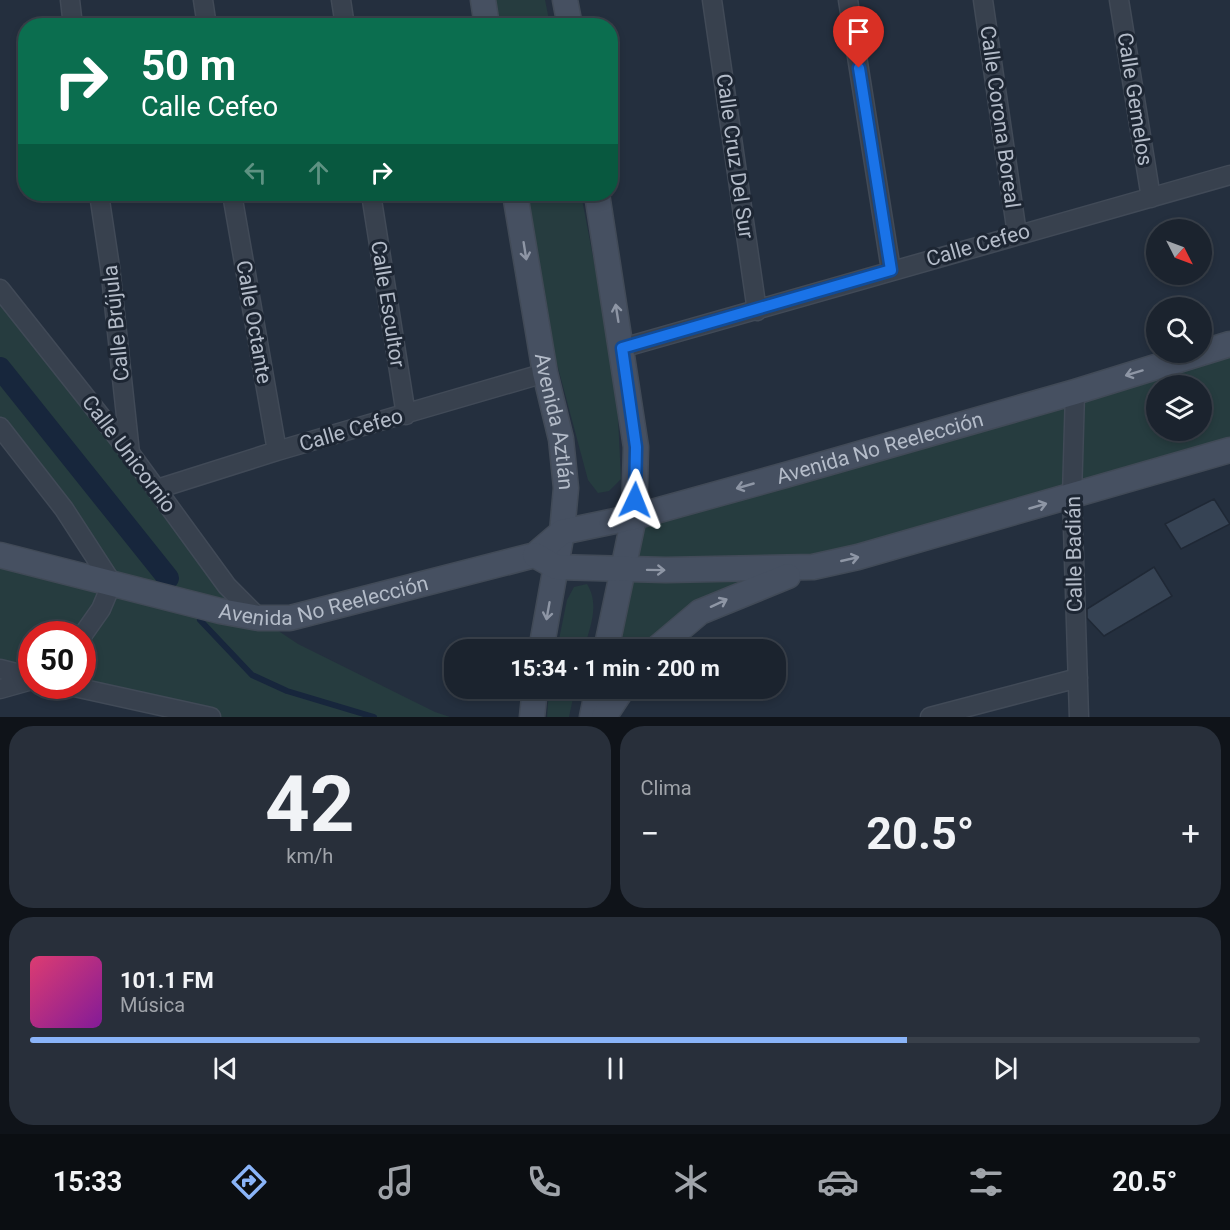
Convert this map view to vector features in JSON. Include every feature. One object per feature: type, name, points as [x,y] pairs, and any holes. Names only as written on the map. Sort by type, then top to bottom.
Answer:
[{"type":"main road","points":[[483,0],[486,18]]},
{"type":"main road","points":[[565,0],[568,18]]},
{"type":"main road","name":"Avenida Aztlán","points":[[516,201],[545,373],[562,448],[566,488],[562,532],[543,639]]},
{"type":"main road","points":[[598,201],[636,447],[634,517],[608,639]]},
{"type":"main road","name":"Avenida No Reelección","points":[[0,555],[220,611],[259,618],[290,618],[322,612],[535,555],[562,532],[634,517],[1075,392],[1230,344]]},
{"type":"main road","points":[[668,639],[700,612],[749,590],[813,567],[858,557],[1230,450]]},
{"type":"main road","points":[[535,555],[556,567],[623,569],[813,567]]},
{"type":"main road","points":[[532,717],[534,699]]},
{"type":"main road","points":[[592,717],[596,699]]},
{"type":"main road","points":[[604,717],[616,699]]},
{"type":"street","points":[[70,0],[72,18]]},
{"type":"street","points":[[203,0],[206,18]]},
{"type":"street","points":[[341,0],[344,18]]},
{"type":"street","name":"Calle Cruz Del Sur","points":[[712,0],[757,311]]},
{"type":"street","points":[[848,0],[891,270]]},
{"type":"street","name":"Calle Corona Boreal","points":[[983,0],[1017,234]]},
{"type":"street","name":"Calle Gemelos","points":[[1119,0],[1150,198]]},
{"type":"street","name":"Calle Cefeo","points":[[622,348],[1230,175]]},
{"type":"street","name":"Calle Brújula","points":[[100,201],[110,267],[130,453]]},
{"type":"street","name":"Calle Octante","points":[[233,201],[277,451]]},
{"type":"street","name":"Calle Escultor","points":[[372,201],[406,415]]},
{"type":"street","name":"Calle Unicornio","points":[[0,289],[130,453],[227,586],[259,618]]},
{"type":"street","name":"Calle Cefeo","points":[[157,489],[277,451],[545,373]]},
{"type":"street","name":"Calle Badián","points":[[1075,392],[1072,496],[1079,717]]},
{"type":"street","points":[[0,427],[64,509],[112,584],[101,609],[93,621]]},
{"type":"street","points":[[0,669],[18,675]]},
{"type":"street","points":[[930,717],[1078,678]]},
{"type":"street","points":[[0,689],[18,683]]},
{"type":"street","points":[[96,692],[210,717]]},
{"type":"green space","points":[[490,0],[545,0],[549,18],[494,18]]},
{"type":"green space","points":[[526,201],[582,201],[616,377],[621,479],[609,491],[598,493],[588,480],[553,349]]},
{"type":"green space","points":[[0,289],[259,618],[298,644],[435,712],[450,717],[211,717],[96,689],[96,621],[18,621],[18,674],[0,669],[0,556],[111,583],[0,427]]},
{"type":"green space","points":[[1230,344],[1230,450],[749,590],[671,639],[608,639],[634,517],[1165,363],[1212,363],[1212,349]]},
{"type":"green space","points":[[587,584],[593,600],[587,639],[559,639],[567,600],[574,587]]},
{"type":"green space","points":[[548,699],[573,699],[569,717],[547,717]]},
{"type":"building","points":[[1214,499],[1230,524],[1181,549],[1165,524]]},
{"type":"building","points":[[1154,567],[1172,596],[1104,636],[1087,618],[1087,609]]},
{"type":"waterway","points":[[0,368],[168,578]]},
{"type":"waterway","points":[[200,620],[252,675],[287,691],[374,717]]},
{"type":"route","points":[[635,500],[636,447],[622,348],[757,311],[891,270],[859,68]]}]
